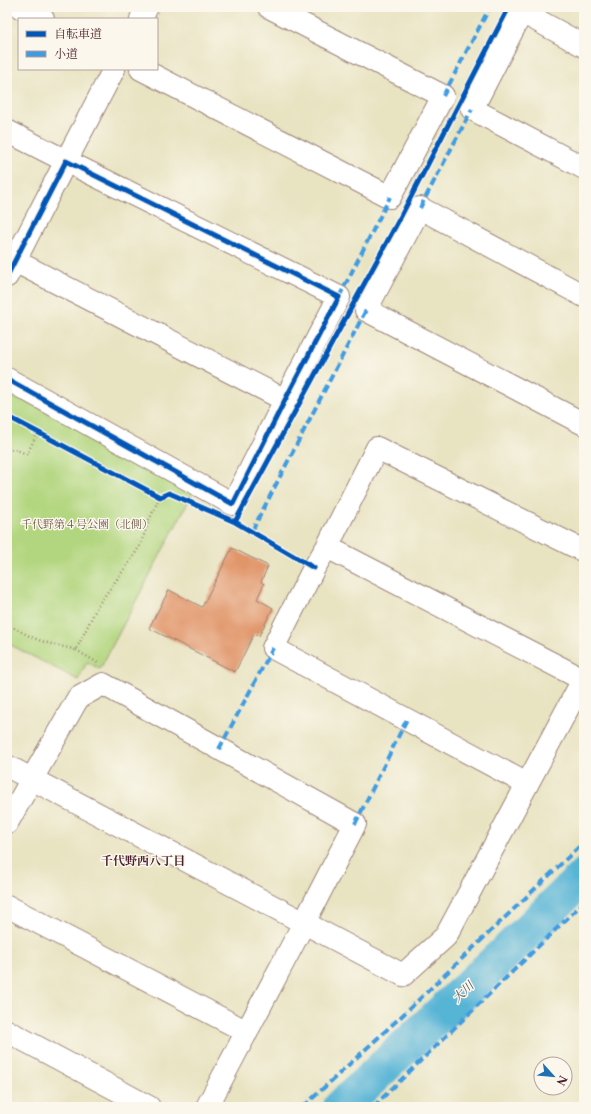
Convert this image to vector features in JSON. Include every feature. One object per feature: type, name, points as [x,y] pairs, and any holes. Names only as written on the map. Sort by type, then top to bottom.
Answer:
[{"type":"street","points":[[20,7],[41,18]]},
{"type":"street","points":[[142,18],[147,7]]},
{"type":"street","points":[[143,70],[390,197],[443,96],[269,7]]},
{"type":"street","points":[[584,46],[518,9],[472,109],[584,168]]},
{"type":"street","points":[[113,70],[10,265],[284,400]]},
{"type":"street","points":[[7,131],[339,297],[284,400],[233,504],[7,379]]},
{"type":"street","points":[[584,296],[420,208],[366,310],[584,424]]},
{"type":"street","points":[[527,784],[273,648],[314,568],[327,547],[377,448],[584,551]]},
{"type":"street","points":[[7,766],[403,975],[446,936],[584,679],[327,547]]},
{"type":"street","points":[[7,823],[78,698],[103,684],[355,824],[208,1107]]},
{"type":"street","points":[[7,906],[247,1032]]},
{"type":"street","points":[[7,1031],[149,1107]]},
{"type":"path","points":[[7,450],[14,449],[27,454],[38,432]]},
{"type":"path","points":[[7,624],[37,639],[76,650],[98,605],[141,544],[149,520],[160,497]]},
{"type":"green space","name":"千代野第４号公園（北側）","points":[[7,390],[194,491],[100,669],[87,662],[78,680],[7,643]]},
{"type":"building","points":[[232,548],[268,566],[261,582],[264,584],[257,599],[273,608],[259,636],[254,634],[235,672],[149,628],[169,590],[202,607]]},
{"type":"waterway","name":"大川","points":[[341,1107],[525,934],[584,876]]},
{"type":"marked path","points":[[443,96],[490,7]]},
{"type":"marked path","points":[[420,208],[472,109]]},
{"type":"marked path","points":[[339,297],[390,197]]},
{"type":"marked path","points":[[252,531],[366,310]]},
{"type":"marked path","points":[[219,749],[273,648]]},
{"type":"marked path","points":[[355,824],[407,719]]},
{"type":"marked path","points":[[303,1107],[406,1012],[584,842]]},
{"type":"marked path","points":[[373,1107],[584,902]]},
{"type":"cycle path","points":[[235,522],[401,216],[509,7]]},
{"type":"cycle path","points":[[7,276],[66,161],[339,297],[233,504],[7,379]]},
{"type":"cycle path","points":[[7,416],[160,497],[169,493],[235,522],[314,568]]},
{"type":"district","name":"千代野西八丁目","points":[[143,861]]}]
